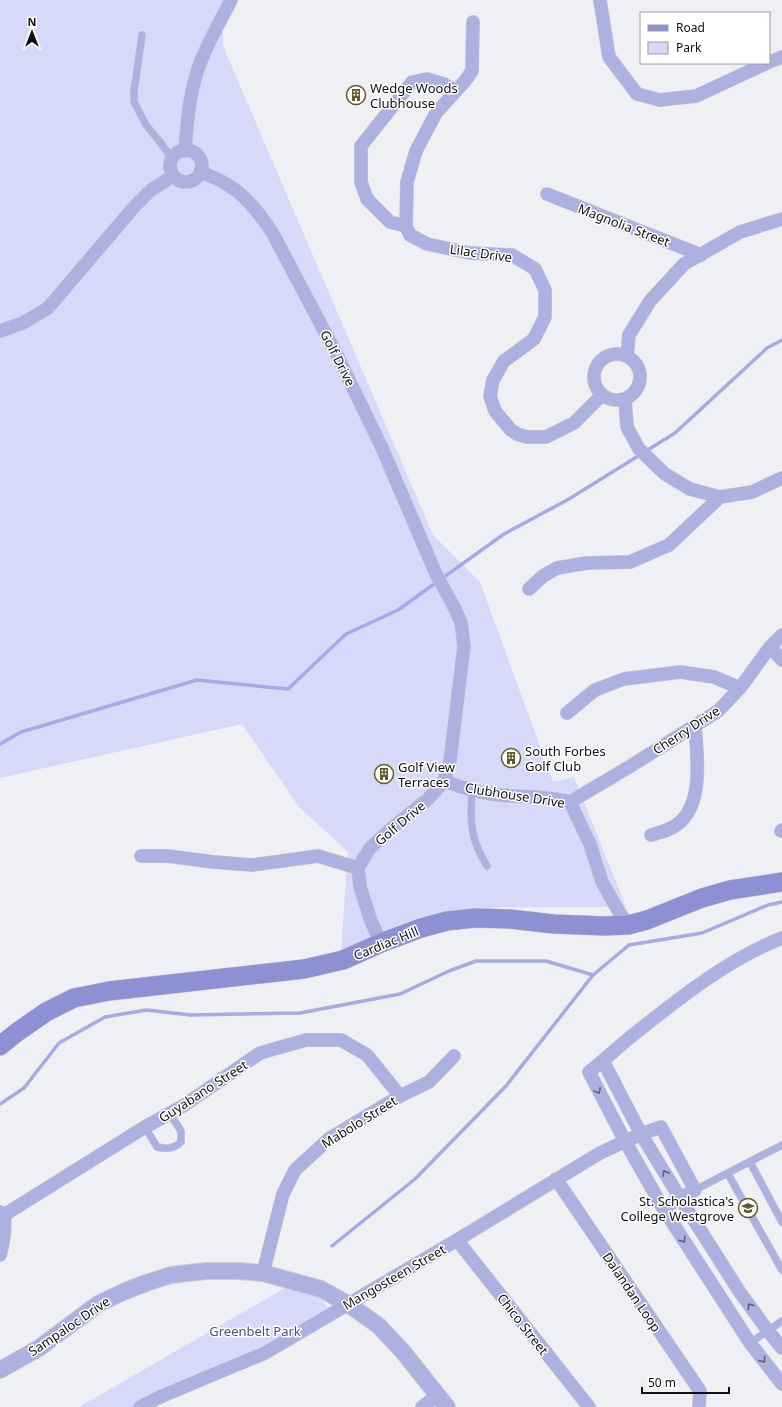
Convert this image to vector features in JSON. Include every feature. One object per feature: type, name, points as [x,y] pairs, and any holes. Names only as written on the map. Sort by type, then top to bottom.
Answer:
[{"type":"main road","name":"Cardiac Hill","points":[[0,1046],[46,1012],[74,998],[109,991],[304,969],[343,960],[381,943],[421,928],[447,921],[475,918],[510,919],[554,924],[610,926],[628,925],[648,920],[702,898],[723,892],[782,882]]},
{"type":"street","points":[[185,151],[188,112],[198,68],[231,0]]},
{"type":"street","points":[[600,0],[609,57],[637,94],[660,100],[696,96],[744,72],[765,64]]},
{"type":"street","points":[[455,91],[444,84],[427,79],[412,82],[361,146],[361,182],[368,199],[390,222],[406,226],[407,182],[416,151],[436,113],[455,91],[472,71],[473,22]]},
{"type":"street","points":[[770,62],[782,57]]},
{"type":"street","points":[[185,151],[195,154],[201,162],[198,176],[188,182],[182,182],[173,176],[170,165],[175,155],[185,151]]},
{"type":"street","name":"Golf Drive","points":[[200,172],[225,183],[246,199],[260,214],[272,232],[338,357],[375,434],[436,574],[461,622],[464,646],[450,761],[444,782],[428,799],[370,848],[358,868]]},
{"type":"street","points":[[0,332],[23,323],[48,308],[134,206],[151,190],[173,176]]},
{"type":"street","name":"Magnolia Street","points":[[548,194],[702,255]]},
{"type":"street","points":[[627,356],[629,335],[650,302],[684,264],[740,232],[782,219]]},
{"type":"street","name":"Lilac Drive","points":[[406,226],[410,235],[427,244],[470,253],[512,255],[535,269],[545,290],[545,317],[534,339],[504,361],[493,380],[490,396],[495,411],[511,430],[517,434],[527,437],[546,436],[574,423],[602,395]]},
{"type":"street","points":[[617,354],[627,356],[635,362],[639,371],[640,381],[635,392],[625,399],[613,400],[602,395],[596,388],[593,379],[595,369],[600,361],[608,356],[617,354]]},
{"type":"street","points":[[625,399],[627,427],[639,449],[665,474],[690,489],[720,497],[752,492],[782,478]]},
{"type":"street","points":[[529,589],[543,576],[557,568],[587,563],[630,562],[669,545],[720,497]]},
{"type":"street","name":"Cherry Drive","points":[[570,802],[718,711],[740,688],[770,647],[782,635]]},
{"type":"street","points":[[770,647],[782,660]]},
{"type":"street","points":[[567,713],[595,690],[624,679],[680,672],[714,677],[740,688]]},
{"type":"street","points":[[651,835],[669,830],[680,823],[691,808],[698,766],[695,726]]},
{"type":"street","name":"Clubhouse Drive","points":[[444,782],[472,791],[558,799],[570,802],[590,844],[602,882],[628,925]]},
{"type":"street","points":[[141,856],[167,856],[252,865],[318,856],[358,868],[360,886],[371,921],[381,943]]},
{"type":"street","points":[[782,938],[739,958],[694,989],[638,1031],[589,1072],[625,1141],[663,1208],[750,1343],[782,1384]]},
{"type":"street","name":"Guyabano Street","points":[[2,1213],[145,1127],[170,1114],[260,1053],[306,1040],[341,1040],[367,1055],[400,1096]]},
{"type":"street","name":"Mabolo Street","points":[[264,1273],[282,1194],[295,1170],[330,1138],[400,1096],[429,1082],[454,1056]]},
{"type":"street","points":[[603,1061],[641,1134],[680,1198],[739,1291],[768,1332],[782,1348]]},
{"type":"street","name":"Mangosteen Street","points":[[140,1407],[162,1396],[265,1353],[457,1240],[600,1152],[641,1134],[661,1127],[695,1190]]},
{"type":"street","name":"Dalandan Loop","points":[[556,1179],[700,1392],[699,1407]]},
{"type":"street","points":[[663,1208],[695,1190]]},
{"type":"street","points":[[0,1255],[4,1243],[6,1227],[2,1213]]},
{"type":"street","name":"Chico Street","points":[[457,1240],[589,1407]]},
{"type":"street","name":"Sampaloc Drive","points":[[0,1370],[38,1348],[98,1304],[146,1282],[171,1275],[206,1271],[238,1270],[264,1273],[321,1289],[348,1304],[379,1326],[404,1353],[442,1402]]},
{"type":"street","points":[[422,1407],[442,1402]]},
{"type":"lane","points":[[142,34],[134,91],[134,102],[146,125],[161,143],[172,160]]},
{"type":"lane","points":[[472,791],[470,815],[473,836],[479,854],[487,866]]},
{"type":"lane","points":[[145,1127],[157,1147],[167,1149],[176,1146],[181,1142],[181,1131],[170,1114]]},
{"type":"lane","points":[[695,1190],[782,1145]]},
{"type":"lane","points":[[750,1162],[782,1222]]},
{"type":"lane","points":[[728,1174],[782,1270]]},
{"type":"lane","points":[[750,1343],[782,1321]]},
{"type":"green space","name":"South Forbes Golf Club","points":[[0,0],[223,0],[223,46],[433,535],[480,582],[553,782],[574,777],[626,907],[500,907],[400,925],[341,952],[348,852],[299,807],[242,724],[0,778]]},
{"type":"green space","name":"Greenbelt Park","points":[[292,1284],[317,1293],[330,1311],[264,1350],[160,1392],[133,1407],[79,1407]]},
{"type":"waterway","points":[[0,744],[21,732],[197,680],[288,689],[346,634],[398,610],[504,534],[569,499],[675,433],[767,348],[782,340]]},
{"type":"waterway","points":[[332,1246],[415,1179],[506,1086],[593,975],[629,945],[702,933],[768,905],[782,902]]},
{"type":"waterway","points":[[0,1104],[24,1088],[59,1043],[105,1017],[146,1010],[191,1015],[300,1013],[400,994],[449,971],[476,961],[546,961],[593,975]]},
{"type":"place","name":"Wedge Woods Clubhouse","points":[[356,95]]},
{"type":"place","name":"South Forbes Golf Club","points":[[511,758]]},
{"type":"place","name":"Golf View Terraces","points":[[384,774]]},
{"type":"place","name":"St. Scholastica's College Westgrove","points":[[748,1208]]}]
